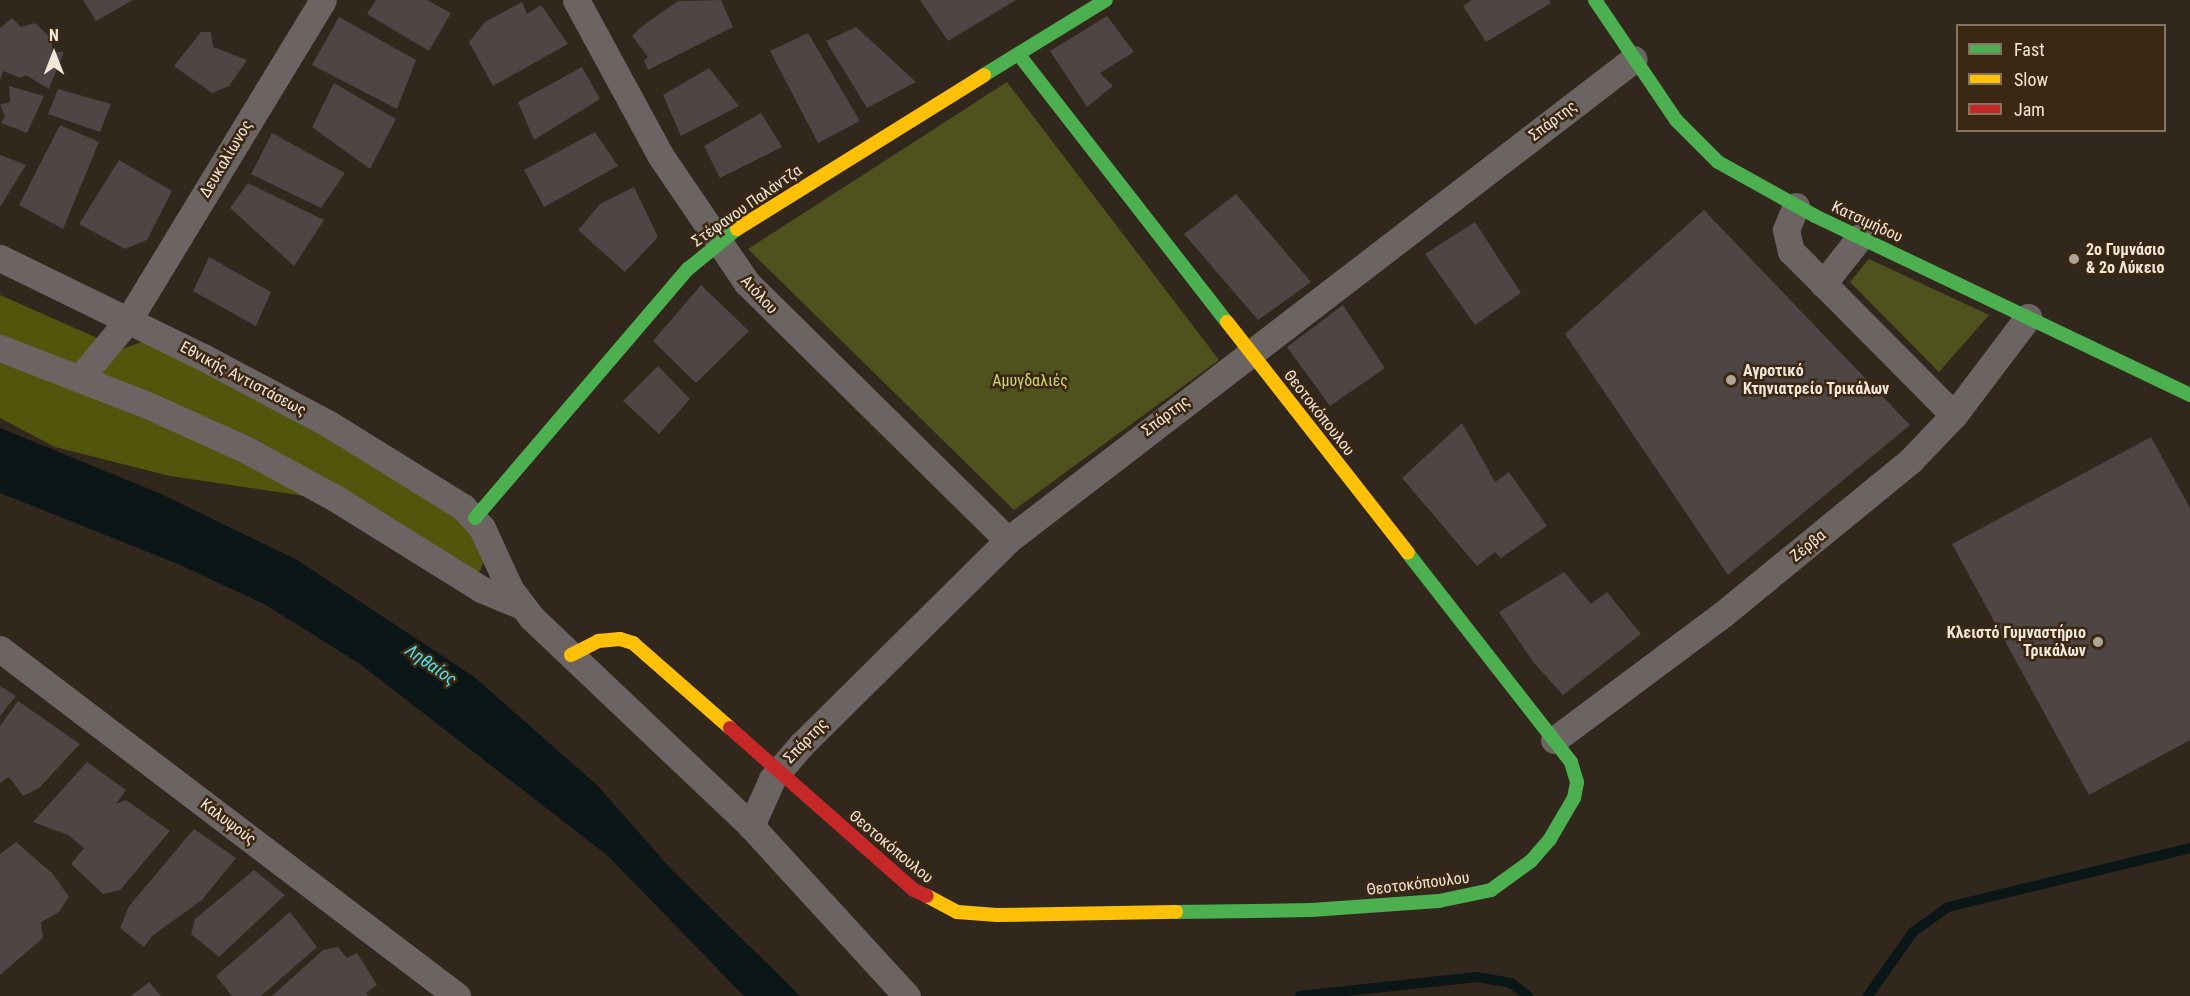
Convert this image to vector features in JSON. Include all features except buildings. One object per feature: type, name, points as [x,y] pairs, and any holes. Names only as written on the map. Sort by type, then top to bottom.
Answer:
[{"type":"street","name":"Δευκαλίωνος","points":[[80,378],[129,319],[322,0]]},
{"type":"street","name":"Αιόλου","points":[[576,0],[660,155],[716,243],[760,298],[1008,540]]},
{"type":"street","name":"Στέφανου Παλάντζα","points":[[475,518],[688,269],[716,243],[771,206],[1106,0]]},
{"type":"street","name":"Κατσιμήδου","points":[[1595,0],[1692,140],[1718,162],[1796,206],[2190,395]]},
{"type":"street","name":"Θεοτοκόπουλου","points":[[571,655],[598,641],[620,639],[633,643],[914,890],[957,912],[997,915],[1311,910],[1451,899],[1482,892],[1509,879],[1550,839],[1574,798],[1574,768],[1019,55]]},
{"type":"street","name":"Σπάρτης","points":[[751,826],[777,771],[1008,540],[1635,59]]},
{"type":"street","points":[[1796,206],[1788,220],[1787,242],[1823,285],[1954,415]]},
{"type":"street","points":[[1823,285],[1860,237]]},
{"type":"street","name":"Εθνικής Αντιστάσεως","points":[[0,258],[129,319],[329,424],[453,499],[475,518]]},
{"type":"street","name":"Ζέρβα","points":[[1554,740],[1723,614],[1870,495],[1954,415],[2028,317]]},
{"type":"street","points":[[0,348],[80,378],[243,448],[335,498],[481,589],[522,606]]},
{"type":"street","points":[[475,518],[522,606],[751,826],[899,986]]},
{"type":"street","name":"Καλυψούς","points":[[0,649],[457,996]]},
{"type":"green space","name":"Αμυγδαλιές","points":[[1007,82],[1219,360],[1014,510],[748,249]]},
{"type":"green space","points":[[1869,259],[1989,315],[1939,372],[1850,282]]},
{"type":"shaded area","points":[[0,295],[122,349],[147,340],[269,400],[444,505],[472,532],[483,563],[480,571],[461,570],[360,504],[170,476],[55,447],[0,418]]},
{"type":"water","name":"Ληθαίος","points":[[0,428],[159,493],[297,560],[473,676],[597,785],[671,869],[800,996],[744,996],[608,856],[360,664],[266,605],[178,564],[0,493]]},
{"type":"waterway","points":[[1868,996],[1913,932],[1948,907],[2190,848]]},
{"type":"waterway","points":[[1300,996],[1477,977],[1511,983],[1528,996]]},
{"type":"traffic: fast","points":[[984,75],[1106,0]]},
{"type":"traffic: fast","points":[[1595,0],[1676,120],[1718,162],[1815,216],[2190,395]]},
{"type":"traffic: fast","points":[[1019,55],[1227,322]]},
{"type":"traffic: fast","points":[[475,518],[688,269],[737,229]]},
{"type":"traffic: fast","points":[[1176,912],[1311,910],[1439,901],[1491,890],[1531,861],[1550,839],[1574,798],[1577,782],[1571,762],[1408,553]]},
{"type":"traffic: slow","points":[[737,229],[984,75]]},
{"type":"traffic: slow","points":[[1227,322],[1408,553]]},
{"type":"traffic: slow","points":[[571,655],[598,641],[620,639],[633,643],[730,728]]},
{"type":"traffic: slow","points":[[927,896],[957,912],[997,915],[1176,912]]},
{"type":"traffic: jam","points":[[730,728],[914,890],[927,896]]},
{"type":"place","name":"2ο Γυμνάσιο & 2ο Λύκειο","points":[[2074,259]]},
{"type":"place","name":"Αγροτικό Κτηνιατρείο Τρικάλων","points":[[1731,380]]},
{"type":"place","name":"Κλειστό Γυμναστήριο Τρικάλων","points":[[2098,642]]}]
